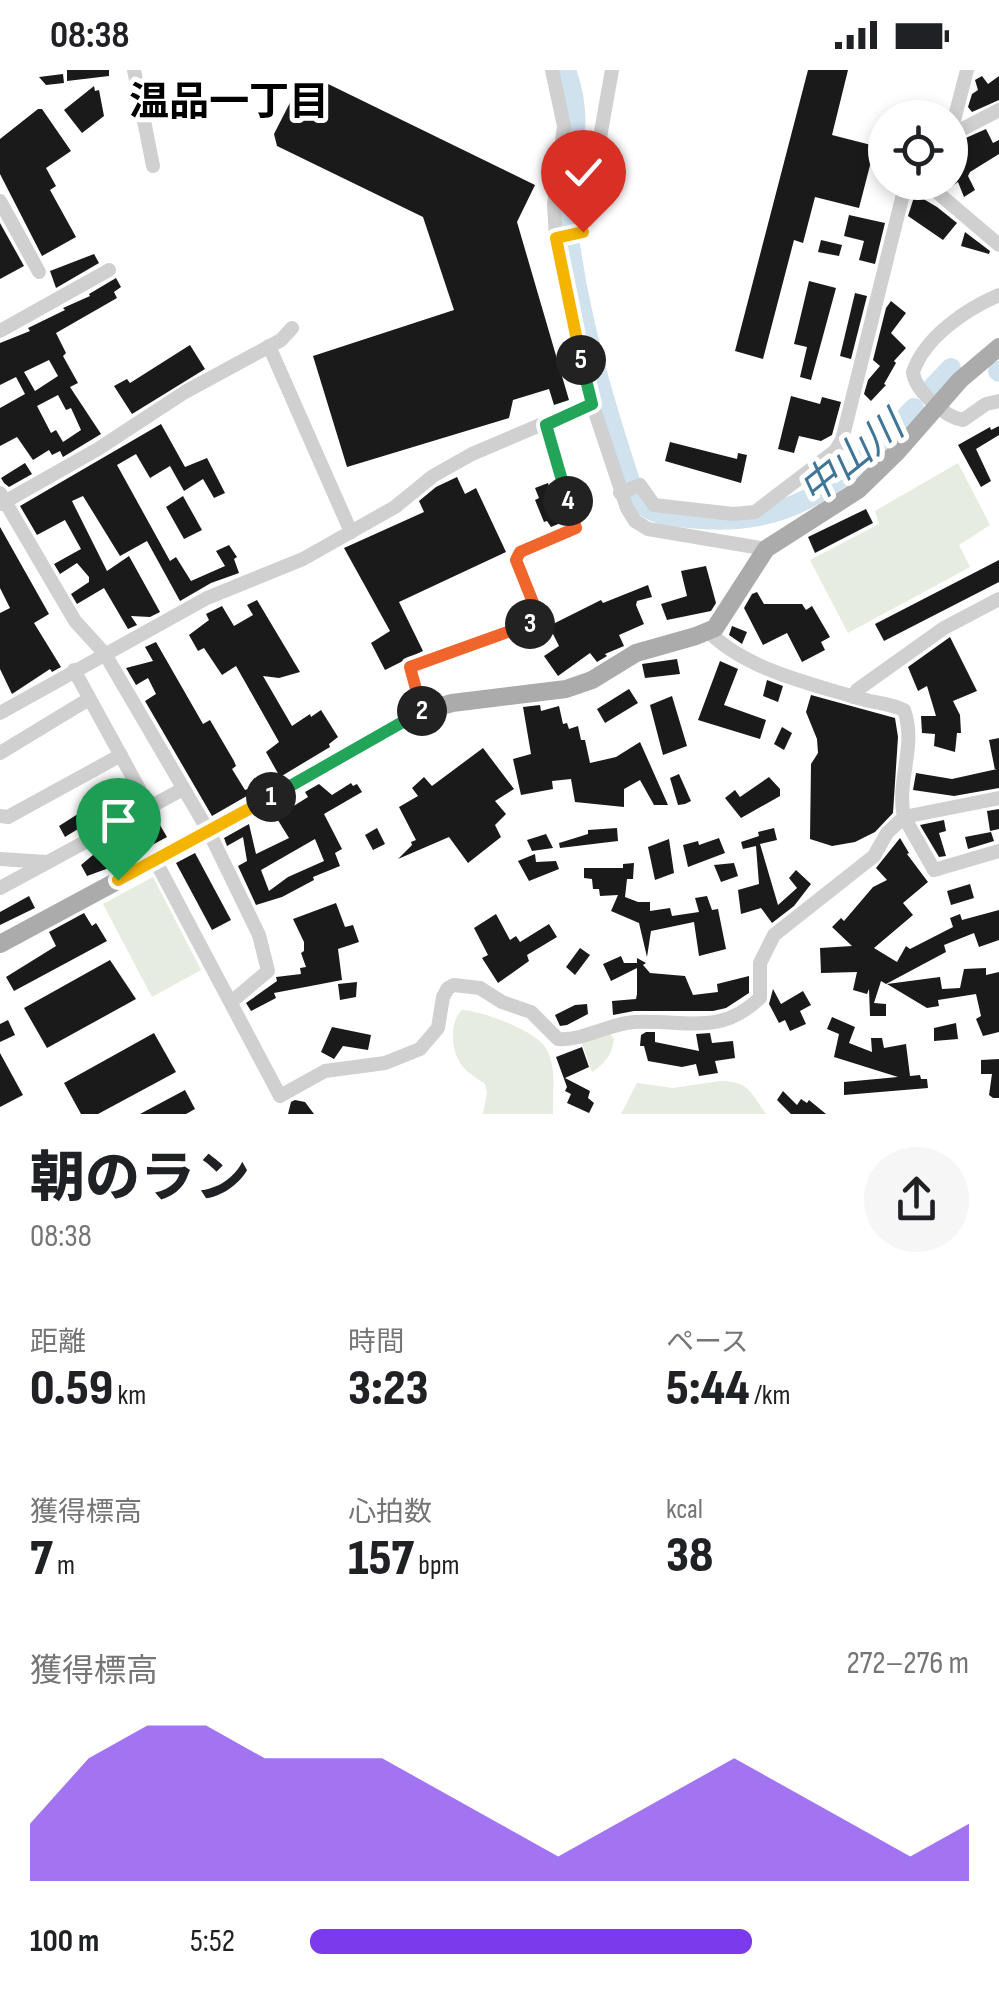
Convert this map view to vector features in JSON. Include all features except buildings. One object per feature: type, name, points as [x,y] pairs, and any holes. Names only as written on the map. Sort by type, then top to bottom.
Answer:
[{"type":"main road","points":[[0,944],[423,711],[452,703],[564,690],[592,680],[636,653],[708,631],[724,616],[766,549],[858,490],[978,362],[999,348]]},
{"type":"street","points":[[134,70],[153,166]]},
{"type":"street","points":[[552,70],[564,126],[554,206],[556,238],[592,404],[635,520],[648,529],[766,549]]},
{"type":"street","points":[[556,238],[583,232],[612,70]]},
{"type":"street","points":[[959,100],[967,70]]},
{"type":"street","points":[[968,126],[999,110]]},
{"type":"street","points":[[626,491],[640,486],[654,505],[665,508],[755,512],[835,451],[842,440],[902,200]]},
{"type":"street","points":[[945,200],[999,245]]},
{"type":"street","points":[[0,201],[39,272]]},
{"type":"street","points":[[0,330],[109,270]]},
{"type":"street","points":[[999,296],[972,307],[934,341],[915,366],[913,380],[953,418],[964,420],[986,404],[999,401]]},
{"type":"street","points":[[231,1002],[265,977],[268,964],[259,935],[184,789],[104,654],[74,621],[2,499],[98,449],[185,392],[281,340],[292,328]]},
{"type":"street","points":[[269,346],[351,532]]},
{"type":"street","points":[[0,713],[208,598],[304,559],[395,506],[459,461],[592,404]]},
{"type":"street","points":[[423,711],[410,667],[540,620],[516,560],[520,552],[576,528],[546,425]]},
{"type":"street","points":[[853,696],[944,628],[999,599]]},
{"type":"street","points":[[156,860],[280,1096],[325,1071],[385,1064],[420,1049],[438,1028],[444,997],[454,985],[480,988],[502,1002],[531,1012],[558,1039],[632,1022],[711,1024],[730,1020],[760,998],[760,964],[774,936],[874,856],[898,817],[909,749],[908,722],[904,710],[892,704],[853,696],[744,658],[708,631]]},
{"type":"street","points":[[74,670],[149,807]]},
{"type":"street","points":[[0,752],[89,699]]},
{"type":"street","points":[[0,816],[8,817],[121,755]]},
{"type":"street","points":[[0,888],[184,789]]},
{"type":"street","points":[[898,817],[999,798]]},
{"type":"street","points":[[898,817],[934,870],[999,851]]},
{"type":"street","points":[[0,859],[48,862]]},
{"type":"shaded area","points":[[958,463],[990,525],[959,545],[970,567],[848,633],[810,560],[879,524],[875,511]]},
{"type":"shaded area","points":[[153,877],[201,970],[152,997],[103,904]]},
{"type":"shaded area","points":[[462,1010],[509,1023],[542,1043],[552,1065],[553,1114],[483,1114],[485,1084],[465,1069],[454,1048],[453,1031]]},
{"type":"shaded area","points":[[610,1034],[614,1039],[610,1054],[592,1072],[582,1043]]},
{"type":"shaded area","points":[[720,1081],[743,1086],[766,1114],[621,1114],[637,1083],[673,1088]]},
{"type":"waterway","name":"中山川","points":[[566,70],[575,114],[567,208],[573,263],[604,397],[640,502],[666,515],[726,520],[788,507],[841,478],[914,408]]},
{"type":"waterway","name":"中山川","points":[[932,388],[951,368]]},
{"type":"district","name":"温品一丁目","points":[[229,103]]},
{"type":"route","points":[[118,880],[423,711],[410,667],[540,620],[516,560],[520,552],[576,528],[546,425],[592,404],[556,238],[583,232]]}]
